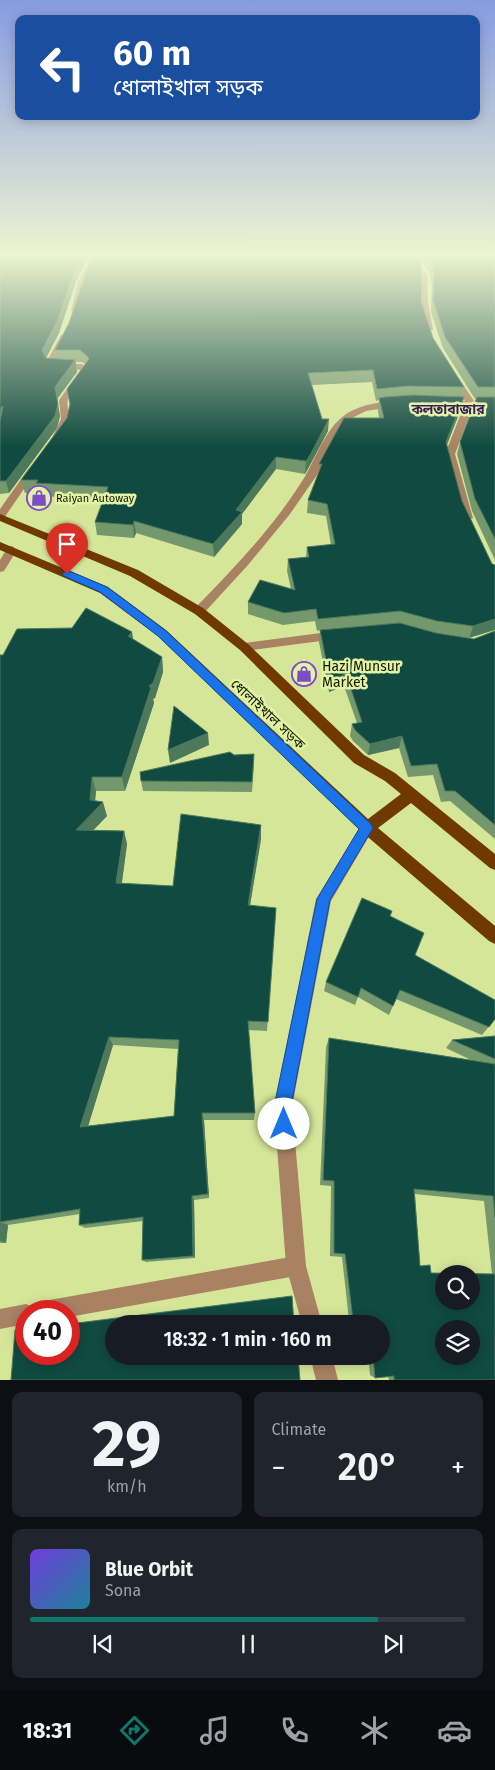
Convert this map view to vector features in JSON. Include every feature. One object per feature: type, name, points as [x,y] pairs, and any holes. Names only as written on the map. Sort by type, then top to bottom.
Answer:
[{"type":"main road","points":[[0,516],[134,573],[199,611],[244,647],[359,759],[390,777],[495,863]]},
{"type":"main road","name":"ধোলাইখাল সড়ক","points":[[6,548],[104,590],[162,633],[367,828],[495,936]]},
{"type":"main road","points":[[367,828],[411,795]]},
{"type":"street","points":[[53,441],[62,430],[66,416],[63,400],[85,370],[82,366],[57,367],[51,366],[50,363],[71,318]]},
{"type":"street","points":[[426,318],[434,340]]},
{"type":"street","points":[[451,372],[470,402]]},
{"type":"street","points":[[470,402],[450,454],[465,512],[473,530]]},
{"type":"street","points":[[434,403],[470,402],[495,404]]},
{"type":"street","points":[[199,611],[239,570],[269,534],[312,475],[343,420],[361,410],[378,404],[406,404]]},
{"type":"street","points":[[0,516],[38,461]]},
{"type":"street","points":[[0,568],[6,548]]},
{"type":"street","points":[[244,647],[350,634]]},
{"type":"street","points":[[310,1315],[296,1266],[282,1107],[324,899],[367,828]]},
{"type":"street","points":[[80,1305],[296,1266]]},
{"type":"street","points":[[0,1322],[15,1317]]},
{"type":"street","points":[[323,1365],[327,1380]]},
{"type":"building","points":[[0,318],[58,318],[42,350],[46,358],[75,360],[55,387],[58,404],[55,416],[6,481],[0,481],[0,422],[3,406],[0,409]]},
{"type":"building","points":[[71,318],[427,318],[433,338],[464,387],[408,386],[377,389],[373,370],[308,373],[322,419],[329,419],[310,455],[306,461],[276,457],[236,510],[242,512],[213,544],[134,521],[133,525],[95,522],[108,487],[36,483],[38,480],[21,480],[67,418],[70,404],[67,389],[89,359],[80,350],[55,350]]},
{"type":"building","points":[[439,318],[495,318],[495,387],[478,387],[445,337]]},
{"type":"building","points":[[413,395],[464,397],[446,442],[462,501],[492,564],[495,565],[495,619],[473,626],[437,621],[400,611],[318,619],[316,609],[284,613],[248,602],[260,580],[295,590],[288,559],[309,557],[307,547],[335,544],[327,504],[308,500],[322,464],[319,464],[344,418],[384,418],[379,398]]},
{"type":"building","points":[[477,397],[495,397],[495,539],[475,499],[460,442]]},
{"type":"building","points":[[86,608],[132,632],[128,636],[162,657],[153,683],[149,686],[151,688],[122,777],[92,777],[90,800],[103,802],[76,830],[124,831],[116,883],[173,886],[181,814],[261,825],[248,905],[276,908],[268,1022],[248,1021],[255,1113],[202,1113],[208,1194],[192,1196],[193,1256],[142,1260],[143,1217],[79,1225],[80,1209],[0,1222],[0,655],[3,655],[17,629],[72,628]],"holes":[[[109,1037],[179,1040],[174,1116],[80,1127]]]},
{"type":"building","points":[[400,623],[436,633],[474,639],[495,631],[495,825],[455,791],[445,791],[437,764],[411,766],[402,736],[370,744],[355,730],[352,724],[362,722],[346,674],[330,680],[320,630]]},
{"type":"building","points":[[174,706],[208,733],[168,750]]},
{"type":"building","points":[[230,752],[234,755],[254,754],[252,782],[141,781],[140,772]]},
{"type":"building","points":[[362,898],[392,911],[390,916],[424,933],[415,955],[495,1000],[495,1019],[489,1027],[400,990],[393,1006],[361,988],[358,997],[326,982]]},
{"type":"building","points":[[495,1036],[495,1059],[452,1040]]},
{"type":"building","points":[[329,1038],[495,1064],[495,1217],[493,1196],[414,1189],[420,1266],[430,1265],[431,1273],[435,1273],[435,1310],[480,1310],[480,1274],[495,1274],[495,1380],[394,1380],[394,1376],[375,1378],[374,1365],[390,1365],[390,1315],[352,1315],[345,1254],[334,1253],[334,1181],[323,1180]]},
{"type":"building","points":[[292,1296],[293,1315],[141,1315]]},
{"type":"building","points":[[105,1319],[105,1365],[299,1365],[300,1380],[11,1380],[15,1330],[15,1365],[80,1365],[80,1323]]},
{"type":"place","name":"Raiyan Autoway","points":[[39,498]]},
{"type":"place","name":"Hazi Munsur Market","points":[[304,674]]},
{"type":"district","name":"কলতাবাজার","points":[[448,409]]},
{"type":"route","points":[[67,574],[104,590],[162,633],[367,828],[324,899],[282,1107],[284,1124]]}]
